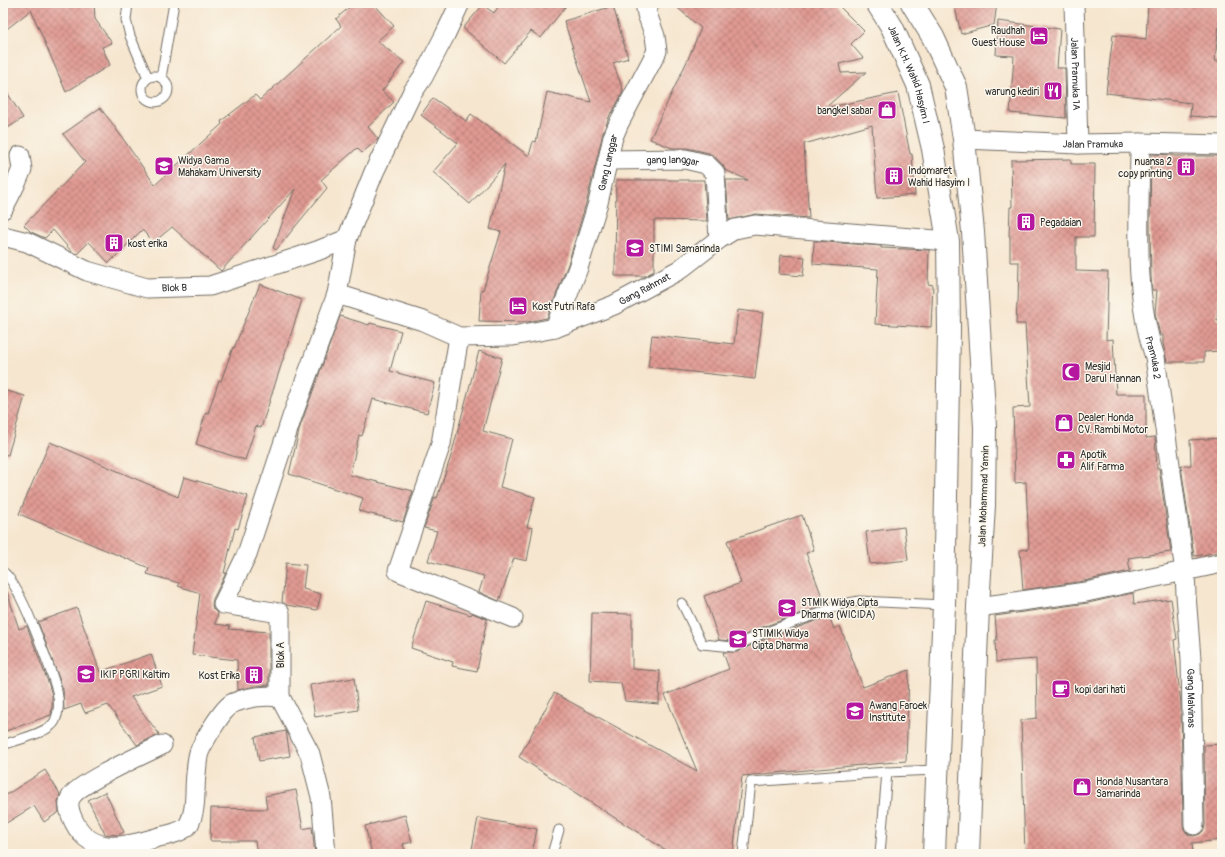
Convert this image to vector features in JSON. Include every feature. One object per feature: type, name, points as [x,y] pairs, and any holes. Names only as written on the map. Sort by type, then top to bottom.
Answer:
[{"type":"main road","name":"Jalan K.H. Wahid Hasyim I","points":[[877,3],[892,27],[918,85],[933,149],[948,241]]},
{"type":"main road","points":[[912,3],[933,38],[956,88],[964,138]]},
{"type":"main road","name":"Jalan Mohammad Yamin","points":[[964,138],[973,232],[985,427],[984,505],[978,607],[968,850]]},
{"type":"main road","points":[[948,241],[949,329],[944,605],[934,848],[968,850]]},
{"type":"street","points":[[337,294],[346,239],[374,172],[412,94],[445,36],[460,3]]},
{"type":"street","name":"Gang Langgar","points":[[555,328],[578,268],[598,203],[613,137],[657,51],[655,36],[646,9],[650,3]]},
{"type":"street","name":"Jalan Pramuka 1A","points":[[1074,3],[1078,144]]},
{"type":"street","name":"Jalan Pramuka","points":[[964,138],[1078,144],[1140,143],[1222,145]]},
{"type":"street","name":"Pramuka 2","points":[[1140,143],[1139,260],[1142,294],[1149,340],[1155,357],[1185,572]]},
{"type":"street","points":[[3,209],[22,169],[20,156]]},
{"type":"street","name":"gang langgar","points":[[608,160],[685,159],[706,164],[715,173],[720,239]]},
{"type":"street","name":"Gang Rahmat","points":[[337,294],[423,321],[459,337],[513,336],[555,328],[614,304],[679,270],[735,229],[755,225],[948,241]]},
{"type":"street","name":"Blok B","points":[[3,236],[27,242],[87,271],[146,288],[210,286],[317,251],[346,239]]},
{"type":"street","name":"Blok A","points":[[280,696],[280,613],[223,604],[247,554],[293,414],[337,294]]},
{"type":"street","points":[[459,337],[441,444],[398,571],[513,618]]},
{"type":"street","points":[[978,607],[1086,592],[1222,563]]},
{"type":"street","name":"Gang Malvinas","points":[[1185,572],[1191,660],[1194,825]]},
{"type":"street","points":[[162,745],[87,783],[71,796],[68,804],[75,828],[86,840],[102,848],[124,848],[177,832],[188,826],[193,813],[199,751],[219,718],[232,704],[264,695],[280,696],[310,754],[321,797],[326,854]]},
{"type":"lane","points":[[128,3],[126,20],[130,36],[148,78]]},
{"type":"lane","points":[[161,78],[174,3]]},
{"type":"lane","points":[[156,76],[164,79],[168,86],[167,94],[161,100],[153,102],[146,98],[142,92],[143,84],[148,78],[156,76]]},
{"type":"lane","points":[[3,572],[6,573],[14,585],[35,629],[57,692],[58,712],[55,723],[46,730],[3,745]]},
{"type":"lane","points":[[682,603],[702,644],[734,647],[838,605],[859,601],[944,605]]},
{"type":"lane","points":[[743,854],[751,782],[887,772],[937,770]]},
{"type":"lane","points":[[880,854],[887,772]]},
{"type":"lane","points":[[552,854],[559,830]]},
{"type":"building","points":[[3,3],[94,3],[95,19],[112,43],[102,47],[110,65],[66,92],[31,10],[3,32]]},
{"type":"building","points":[[354,3],[373,3],[394,26],[377,41],[404,62],[382,91],[394,102],[368,127],[378,139],[362,153],[357,148],[321,180],[327,188],[276,250],[273,248],[295,189],[221,271],[172,227],[154,242],[142,230],[109,263],[89,242],[77,254],[72,252],[53,230],[45,238],[31,232],[24,225],[85,162],[63,134],[100,108],[155,185],[222,124],[221,121],[255,95],[260,100],[341,26],[336,19]]},
{"type":"building","points":[[501,3],[568,3],[541,38],[531,31],[504,63],[463,28],[483,5],[494,13]]},
{"type":"building","points":[[672,3],[836,3],[864,31],[851,44],[863,58],[839,64],[841,73],[866,72],[825,108],[898,93],[910,154],[912,154],[915,195],[877,198],[872,125],[804,144],[809,218],[756,214],[729,220],[726,180],[748,180],[725,170],[723,165],[709,153],[687,148],[672,148],[650,139],[701,28]]},
{"type":"building","points":[[954,3],[997,3],[994,25],[961,34]]},
{"type":"building","points":[[1148,3],[1219,3],[1218,13],[1220,14],[1215,61],[1221,61],[1218,118],[1190,116],[1191,103],[1106,93],[1113,35],[1146,39]]},
{"type":"building","points":[[613,6],[628,58],[613,63],[623,90],[612,113],[611,112],[603,133],[587,200],[568,264],[547,318],[527,322],[479,321],[481,289],[483,290],[501,232],[490,229],[505,164],[470,204],[433,172],[458,143],[421,115],[433,98],[466,121],[471,114],[529,156],[533,141],[536,142],[547,92],[591,102],[564,21]]},
{"type":"building","points":[[998,21],[1060,29],[1057,68],[1065,68],[1066,118],[1010,113],[1014,56],[996,55]]},
{"type":"building","points":[[3,86],[23,118],[3,131]]},
{"type":"building","points":[[1151,154],[1174,156],[1222,156],[1222,249],[1219,249],[1220,286],[1217,320],[1222,319],[1222,351],[1204,352],[1204,362],[1167,362],[1163,335],[1160,335],[1155,313],[1157,290],[1152,290],[1151,277]]},
{"type":"building","points":[[1071,159],[1071,164],[1095,164],[1094,237],[1076,237],[1076,271],[1108,272],[1106,340],[1113,339],[1116,394],[1146,394],[1146,438],[1155,437],[1157,468],[1159,468],[1171,552],[1128,558],[1130,571],[1084,581],[1023,590],[1020,550],[1029,549],[1026,482],[1015,483],[1013,408],[1030,407],[1025,324],[1016,324],[1019,262],[1010,262],[1010,207],[1012,207],[1011,160]]},
{"type":"building","name":"STIMI Samarinda","points":[[616,180],[704,180],[707,221],[654,220],[654,271],[645,276],[615,276]]},
{"type":"building","points":[[814,241],[881,246],[881,248],[929,250],[928,284],[933,285],[931,327],[875,324],[878,269],[813,264]]},
{"type":"building","points":[[781,255],[805,257],[803,276],[779,274]]},
{"type":"building","points":[[260,284],[302,300],[261,428],[256,426],[245,460],[196,444],[206,412],[208,413],[219,380],[221,381],[233,347],[234,348]]},
{"type":"building","points":[[738,310],[763,313],[755,379],[648,367],[652,335],[734,344]]},
{"type":"building","points":[[340,316],[369,325],[370,323],[401,331],[390,371],[435,383],[427,413],[373,399],[362,436],[359,435],[350,475],[413,491],[403,522],[359,511],[363,498],[289,474],[300,427]]},
{"type":"building","points":[[479,351],[502,358],[483,431],[512,439],[500,487],[535,497],[527,527],[533,528],[527,561],[514,558],[499,601],[479,592],[484,576],[428,561],[437,531],[424,528],[435,497],[437,498],[451,456]]},
{"type":"building","points":[[3,390],[25,396],[8,455],[3,454]]},
{"type":"building","points":[[1222,438],[1222,552],[1194,556],[1181,466],[1191,465],[1190,440]]},
{"type":"building","points":[[50,442],[178,497],[184,477],[248,496],[238,529],[235,528],[224,573],[226,573],[213,599],[212,605],[213,609],[218,614],[215,624],[230,626],[229,629],[269,632],[269,685],[255,686],[238,690],[237,660],[192,655],[200,593],[178,586],[179,583],[147,574],[149,568],[19,514]]},
{"type":"building","points":[[802,515],[814,550],[806,553],[825,605],[757,629],[733,641],[719,640],[704,596],[741,583],[727,541]]},
{"type":"building","points":[[904,527],[908,560],[870,564],[866,532]]},
{"type":"building","points":[[286,563],[306,565],[303,589],[321,594],[317,610],[287,605],[282,602]]},
{"type":"building","points":[[7,592],[19,629],[27,626],[48,682],[52,695],[52,706],[51,715],[3,732],[3,593]]},
{"type":"building","points":[[1133,593],[1134,604],[1171,599],[1177,639],[1174,640],[1181,704],[1183,826],[1189,835],[1194,836],[1200,834],[1204,830],[1204,745],[1222,744],[1222,840],[1192,843],[1193,854],[1025,854],[1021,720],[1037,718],[1036,659],[996,662],[995,640],[997,640],[995,616],[1088,603]]},
{"type":"building","points":[[426,601],[471,615],[472,613],[487,619],[477,671],[452,666],[453,662],[411,648]]},
{"type":"building","points":[[77,608],[100,672],[151,654],[162,686],[131,697],[159,734],[137,745],[108,705],[85,713],[81,704],[64,710],[63,689],[38,622]]},
{"type":"building","points":[[592,613],[632,614],[632,669],[660,671],[659,704],[625,701],[621,683],[590,681]]},
{"type":"building","points":[[829,616],[834,629],[840,626],[863,687],[909,670],[906,761],[742,776],[733,854],[672,854],[519,757],[554,693],[697,771],[665,695],[729,669],[723,652],[737,652],[761,641]]},
{"type":"building","points":[[354,678],[358,710],[315,717],[310,685]]},
{"type":"building","points":[[286,731],[290,756],[259,761],[255,737]]},
{"type":"building","points":[[45,770],[60,794],[58,802],[59,812],[44,822],[34,806],[3,825],[3,797]]},
{"type":"building","points":[[296,790],[303,829],[312,827],[315,854],[257,854],[255,841],[210,841],[211,808],[267,809],[265,796]]},
{"type":"building","points":[[105,792],[124,832],[118,835],[105,834],[88,800]]},
{"type":"building","points":[[405,815],[412,842],[403,844],[406,854],[372,854],[365,826]]},
{"type":"building","points":[[478,818],[537,829],[532,854],[471,854]]},
{"type":"place","name":"Raudhah Guest House","points":[[1039,36]]},
{"type":"place","name":"warung kediri","points":[[1053,91]]},
{"type":"place","name":"bangkel sabar","points":[[887,110]]},
{"type":"place","name":"Widya Gama Mahakam University","points":[[164,166]]},
{"type":"place","name":"nuansa 2 copy printing","points":[[1186,167]]},
{"type":"place","name":"Indomaret Wahid Hasyim I","points":[[894,176]]},
{"type":"place","name":"Pegadaian","points":[[1026,222]]},
{"type":"place","name":"kost erika","points":[[114,243]]},
{"type":"place","name":"STIMI Samarinda","points":[[635,248]]},
{"type":"place","name":"Kost Putri Rafa","points":[[518,306]]},
{"type":"place","name":"Mesjid Darul Hannan","points":[[1071,372]]},
{"type":"place","name":"Dealer Honda CV. Rambi Motor","points":[[1064,423]]},
{"type":"place","name":"Apotik Alif Farma","points":[[1066,460]]},
{"type":"place","name":"STMIK Widya Cipta Dharma (WICIDA)","points":[[787,608]]},
{"type":"place","name":"STIMIK Widya Cipta Dharma","points":[[738,639]]},
{"type":"place","name":"IKIP PGRI Kaltim","points":[[86,674]]},
{"type":"place","name":"Kost Erika","points":[[254,675]]},
{"type":"place","name":"kopi dari hati","points":[[1061,689]]},
{"type":"place","name":"Awang Faroek Institute","points":[[855,711]]},
{"type":"place","name":"Honda Nusantara Samarinda","points":[[1082,787]]}]
